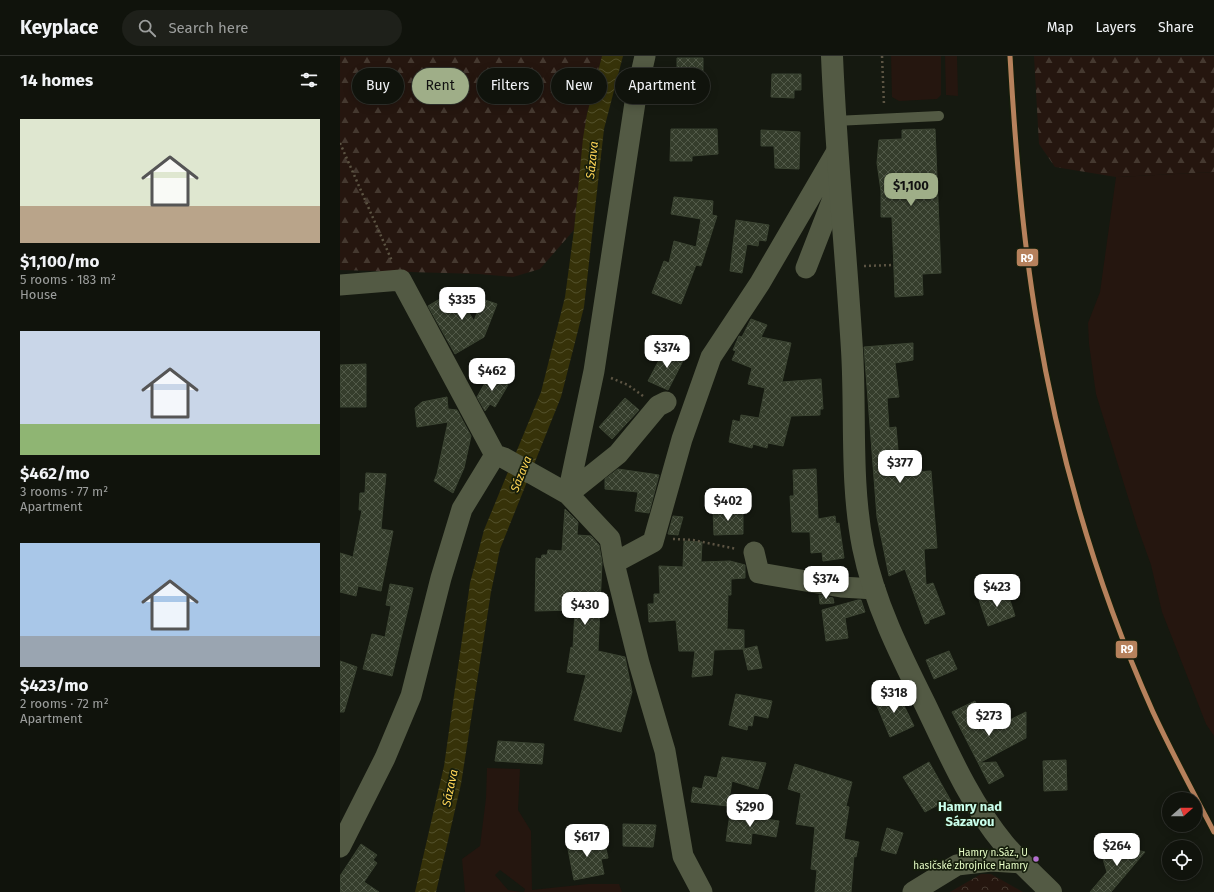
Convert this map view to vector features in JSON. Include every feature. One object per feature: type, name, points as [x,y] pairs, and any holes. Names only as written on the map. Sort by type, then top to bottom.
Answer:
[{"type":"street","points":[[568,494],[594,371],[634,111],[645,56]]},
{"type":"street","points":[[832,56],[839,183],[852,352],[857,506],[863,548],[875,589],[893,638],[951,759],[987,820],[1004,844],[1051,892]]},
{"type":"street","points":[[614,563],[653,542],[682,439],[711,357],[760,283],[837,151]]},
{"type":"street","points":[[806,268],[839,183]]},
{"type":"street","points":[[340,285],[401,280],[500,456],[568,494],[610,539],[614,563],[639,663],[665,751],[683,856],[702,892]]},
{"type":"street","points":[[568,494],[618,454],[662,404]]},
{"type":"street","points":[[340,847],[385,758],[411,696],[441,578],[462,509],[500,456]]},
{"type":"street","points":[[754,552],[759,573],[841,588],[875,589]]},
{"type":"street","points":[[913,892],[957,865],[991,861],[1022,863]]},
{"type":"lane","points":[[835,121],[939,116]]},
{"type":"path","points":[[882,56],[885,119]]},
{"type":"path","points":[[340,143],[401,280]]},
{"type":"path","points":[[856,266],[894,265]]},
{"type":"path","points":[[594,371],[628,385],[662,404]]},
{"type":"path","points":[[654,538],[693,540],[754,552]]},
{"type":"green space","points":[[340,56],[602,56],[599,68],[551,68],[551,104],[590,104],[587,114],[574,230],[540,269],[513,277],[479,274],[340,270]]},
{"type":"green space","points":[[891,56],[941,56],[941,95],[937,99],[899,101],[892,97]]},
{"type":"green space","points":[[945,56],[957,56],[958,96],[946,95]]},
{"type":"green space","points":[[1034,56],[1214,56],[1214,172],[1116,177],[1055,167],[1039,144]]},
{"type":"green space","points":[[1214,172],[1214,736],[1206,724],[1162,612],[1151,565],[1137,526],[1096,394],[1089,344],[1088,323],[1100,292],[1116,177]]},
{"type":"green space","points":[[487,768],[520,769],[518,810],[531,831],[532,890],[588,884],[619,884],[622,892],[524,892],[525,889],[500,870],[495,875],[508,890],[521,892],[465,892],[462,859],[480,846],[486,798]]},
{"type":"green space","points":[[981,874],[991,874],[1023,892],[950,892]]},
{"type":"water","name":"Sázava","points":[[602,56],[623,56],[620,68],[615,68],[615,87],[604,129],[584,307],[561,397],[500,549],[491,592],[461,784],[436,892],[415,892],[444,766],[470,583],[484,530],[541,392],[565,297],[587,114],[590,104],[607,104],[607,68],[599,68]]},
{"type":"building","points":[[677,58],[703,58],[703,68],[677,68]]},
{"type":"building","points":[[772,74],[801,74],[801,90],[794,90],[794,98],[771,97]]},
{"type":"building","points":[[671,129],[717,129],[718,154],[692,156],[692,161],[670,161]]},
{"type":"building","points":[[935,129],[941,273],[922,274],[923,295],[895,297],[892,217],[881,217],[881,191],[877,163],[879,140],[902,139],[902,130]]},
{"type":"building","points":[[761,130],[800,132],[799,169],[775,168],[774,146],[761,146]]},
{"type":"building","points":[[674,197],[713,201],[712,215],[717,216],[701,266],[696,265],[681,304],[652,293],[664,261],[669,263],[674,241],[696,247],[701,219],[671,214]]},
{"type":"building","points":[[736,220],[769,225],[766,241],[759,240],[758,246],[747,244],[742,273],[730,271]]},
{"type":"building","points":[[455,290],[474,321],[482,299],[497,304],[484,337],[455,354],[428,306]]},
{"type":"building","points":[[751,319],[767,325],[761,337],[791,343],[782,382],[821,379],[823,409],[820,409],[820,415],[791,416],[783,446],[768,443],[767,448],[753,444],[752,448],[729,442],[733,420],[740,422],[741,415],[759,418],[765,388],[748,384],[752,368],[732,360],[736,351],[733,350],[739,336],[742,337]]},
{"type":"building","points":[[913,343],[913,360],[895,363],[899,397],[887,398],[889,428],[896,427],[900,473],[931,471],[937,548],[924,549],[926,585],[933,583],[945,614],[929,620],[929,623],[925,624],[905,569],[889,576],[877,517],[864,347]]},
{"type":"building","points":[[666,347],[685,357],[668,390],[648,381]]},
{"type":"building","points":[[366,364],[366,407],[340,407],[340,365]]},
{"type":"building","points":[[490,374],[508,385],[495,407],[490,404],[485,411],[477,397]]},
{"type":"building","points":[[447,397],[448,409],[457,410],[471,436],[464,468],[453,493],[434,481],[437,474],[448,422],[417,427],[415,408],[422,402]]},
{"type":"building","points":[[625,398],[639,410],[612,439],[599,427]]},
{"type":"building","points":[[618,469],[659,475],[649,513],[635,511],[638,492],[605,489],[605,479]]},
{"type":"building","points":[[816,469],[818,519],[835,516],[836,524],[839,523],[844,558],[823,561],[822,552],[811,553],[810,532],[792,532],[790,496],[794,496],[793,470]]},
{"type":"building","points":[[366,473],[386,474],[381,529],[393,531],[381,591],[358,586],[356,596],[340,592],[340,553],[353,557],[362,510],[359,510],[360,493],[365,493]]},
{"type":"building","points":[[565,509],[578,522],[577,535],[591,536],[599,545],[602,562],[598,651],[625,657],[632,692],[621,732],[574,720],[586,675],[567,672],[571,647],[573,648],[575,610],[535,611],[536,558],[541,559],[542,555],[547,555],[548,550],[562,551]]},
{"type":"building","points":[[743,509],[743,534],[714,535],[713,510]]},
{"type":"building","points":[[673,516],[683,517],[678,535],[668,534]]},
{"type":"building","points":[[684,541],[702,542],[701,562],[730,561],[745,565],[745,578],[731,579],[731,595],[728,595],[727,629],[744,630],[744,649],[757,646],[762,668],[748,670],[743,649],[714,650],[712,675],[692,677],[695,651],[679,651],[676,620],[649,622],[648,604],[654,604],[654,594],[660,594],[659,566],[683,567]]},
{"type":"building","points":[[390,584],[413,588],[392,676],[363,669],[372,634],[385,637],[391,606],[386,605]]},
{"type":"building","points":[[1007,591],[1015,616],[988,626],[979,600]]},
{"type":"building","points":[[819,595],[833,598],[834,603],[820,604]]},
{"type":"building","points":[[861,600],[865,612],[845,618],[848,638],[826,641],[822,610]]},
{"type":"building","points":[[949,651],[957,669],[934,679],[926,660]]},
{"type":"building","points":[[340,661],[357,667],[344,712],[340,712]]},
{"type":"building","points":[[897,691],[914,726],[890,737],[875,701]]},
{"type":"building","points":[[736,694],[772,701],[768,718],[754,715],[752,726],[748,725],[747,730],[729,725]]},
{"type":"building","points":[[975,701],[989,730],[1026,712],[1026,738],[979,763],[996,762],[1004,776],[989,784],[952,712]]},
{"type":"building","points":[[498,741],[544,744],[542,764],[495,761]]},
{"type":"building","points":[[722,757],[766,763],[758,789],[732,781],[728,806],[691,802],[693,787],[702,789],[705,776],[717,778]]},
{"type":"building","points":[[1066,760],[1067,790],[1044,791],[1043,761]]},
{"type":"building","points":[[929,762],[951,801],[939,808],[938,805],[925,812],[903,777]]},
{"type":"building","points":[[795,764],[852,782],[846,806],[849,807],[844,839],[859,842],[856,857],[854,856],[851,892],[815,892],[817,870],[811,869],[815,827],[796,824],[801,793],[788,789]]},
{"type":"building","points":[[730,814],[779,821],[776,837],[752,833],[751,844],[726,841]]},
{"type":"building","points":[[623,824],[656,825],[653,847],[623,846]]},
{"type":"building","points":[[887,828],[903,833],[896,854],[881,850]]},
{"type":"building","points":[[596,838],[598,846],[605,844],[608,858],[601,859],[604,874],[574,880],[567,844]]},
{"type":"building","points":[[361,844],[377,855],[373,860],[377,863],[364,882],[379,892],[340,892],[340,876]]},
{"type":"building","points":[[1116,845],[1145,852],[1111,892],[1090,892],[1107,872],[1103,859]]},
{"type":"transit line","name":"R9","points":[[1010,56],[1014,123],[1027,257],[1046,373],[1069,472],[1098,570],[1133,665],[1160,727],[1214,832]]},
{"type":"place","name":"Hamry n.Sáz., U hasičské zbrojnice Hamry","points":[[1036,859]]},
{"type":"district","name":"Hamry nad Sázavou","points":[[970,814]]}]
